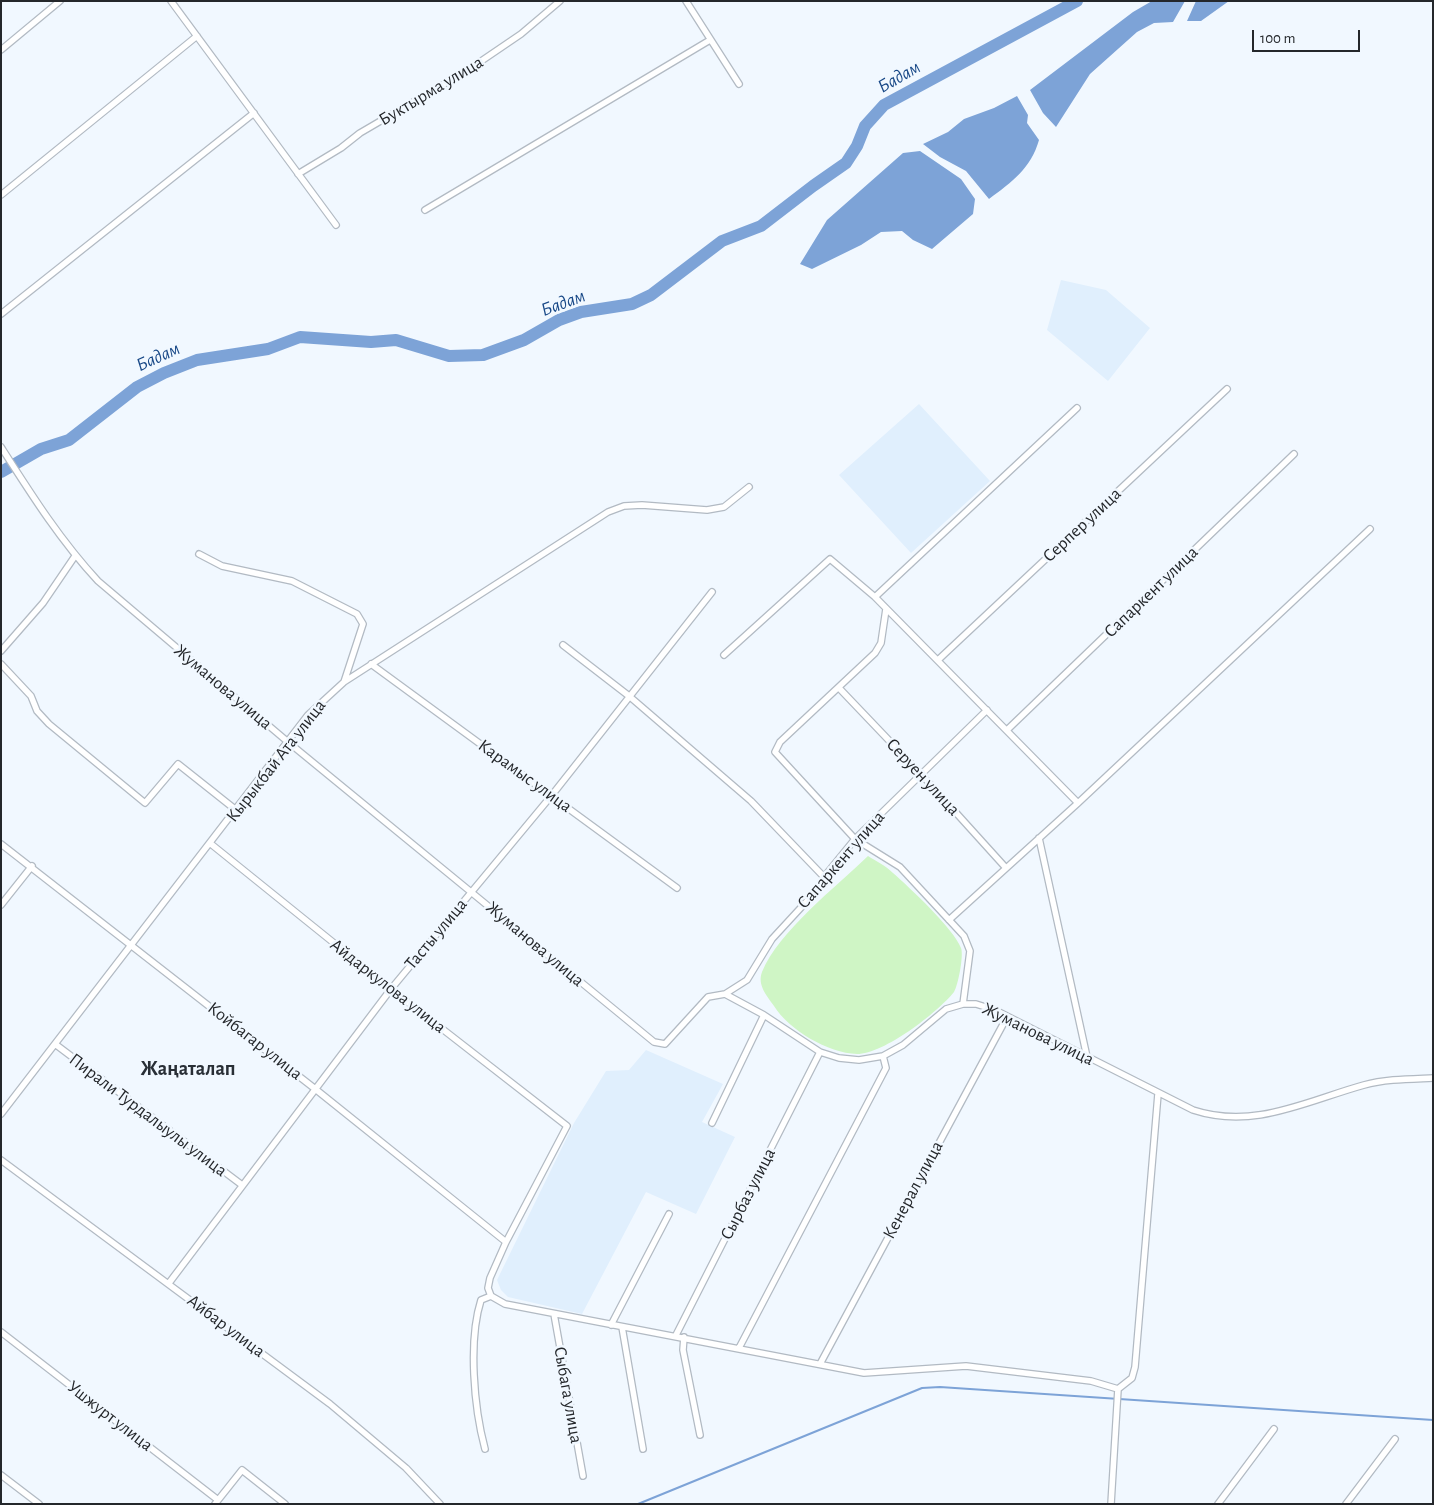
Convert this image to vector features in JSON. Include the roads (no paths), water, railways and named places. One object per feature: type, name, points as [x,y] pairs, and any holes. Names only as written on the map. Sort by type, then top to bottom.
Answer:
[{"type":"street","points":[[1,50],[60,1]]},
{"type":"street","points":[[171,1],[336,225]]},
{"type":"street","name":"Буктырма улица","points":[[298,174],[360,133],[471,68],[522,34],[560,1]]},
{"type":"street","points":[[686,1],[739,84]]},
{"type":"street","points":[[1,195],[197,36]]},
{"type":"street","points":[[425,210],[710,40]]},
{"type":"street","points":[[1,314],[254,113]]},
{"type":"street","name":"Серпер улица","points":[[938,660],[1226,390]]},
{"type":"street","points":[[875,596],[1077,408]]},
{"type":"street","name":"Жуманова улица","points":[[1,447],[48,519],[75,556],[98,581],[288,742],[654,1042],[665,1044],[708,997],[725,994],[764,1015],[820,1052],[839,1058],[859,1060],[883,1056],[903,1044],[946,1009],[963,1004],[976,1004],[1007,1017],[1158,1094],[1207,1115],[1245,1118],[1280,1112],[1365,1085],[1387,1080],[1433,1078]]},
{"type":"street","name":"Сапаркент улица","points":[[1007,730],[1294,454]]},
{"type":"street","name":"Кырыкбай Ата улица","points":[[1,1114],[211,844],[308,715],[344,682],[608,512],[624,506],[642,505],[708,510],[724,507],[749,487]]},
{"type":"street","points":[[949,920],[1370,529]]},
{"type":"street","points":[[199,554],[222,566],[292,581],[357,614],[363,624],[344,682]]},
{"type":"street","points":[[1,651],[43,603],[75,556]]},
{"type":"street","points":[[724,655],[830,559],[875,596],[1078,802]]},
{"type":"street","name":"Тасты улица","points":[[169,1283],[314,1088],[391,989],[552,795],[712,592]]},
{"type":"street","points":[[886,608],[880,643],[875,653],[780,742],[775,752],[855,839],[900,867],[964,936],[970,951],[963,1004]]},
{"type":"street","points":[[563,645],[629,696],[751,801],[824,877]]},
{"type":"street","points":[[1,664],[31,696],[37,711],[49,724],[145,803],[178,764],[236,810]]},
{"type":"street","name":"Карамыс улица","points":[[372,664],[677,888]]},
{"type":"street","name":"Серуен улица","points":[[839,688],[921,774],[1006,868]]},
{"type":"street","name":"Сапаркент улица","points":[[725,994],[747,980],[772,939],[819,888],[824,877],[855,839],[987,710]]},
{"type":"street","points":[[1039,838],[1087,1057]]},
{"type":"street","name":"Койбагар улица","points":[[1,844],[132,944],[506,1242]]},
{"type":"street","name":"Айдаркулова улица","points":[[211,844],[391,989],[567,1126],[506,1242]]},
{"type":"street","points":[[1,905],[32,866]]},
{"type":"street","points":[[712,1123],[764,1015]]},
{"type":"street","name":"Кенерал улица","points":[[820,1364],[1007,1017]]},
{"type":"street","name":"Пирали Турдалыулы улица","points":[[55,1044],[242,1186]]},
{"type":"street","name":"Сырбаз улица","points":[[676,1336],[820,1052]]},
{"type":"street","points":[[738,1348],[886,1068],[883,1056]]},
{"type":"street","points":[[1111,1504],[1118,1389],[1132,1378],[1135,1368],[1158,1094]]},
{"type":"street","name":"Айбар улица","points":[[1,1160],[330,1404],[406,1468],[440,1504]]},
{"type":"street","points":[[611,1325],[669,1214]]},
{"type":"street","points":[[506,1242],[490,1278],[488,1288],[491,1296],[505,1304],[864,1373],[966,1366],[1091,1382],[1118,1389]]},
{"type":"street","points":[[485,1449],[479,1426],[474,1339],[481,1300],[491,1296]]},
{"type":"street","name":"Сыбага улица","points":[[554,1314],[583,1476]]},
{"type":"street","points":[[622,1327],[642,1448]]},
{"type":"street","name":"Ушжурт улица","points":[[1,1332],[217,1502]]},
{"type":"street","points":[[684,1337],[683,1350],[700,1435]]},
{"type":"street","points":[[1218,1504],[1274,1429]]},
{"type":"street","points":[[1346,1504],[1395,1439]]},
{"type":"street","points":[[217,1502],[242,1470],[285,1504]]},
{"type":"street","points":[[1,1475],[39,1504]]},
{"type":"water","points":[[1152,1],[1185,1],[1173,22],[1154,23],[1137,32],[1090,74],[1056,127],[1043,113],[1030,90],[1133,12]]},
{"type":"water","points":[[1196,1],[1229,1],[1201,21],[1187,21]]},
{"type":"water","points":[[1017,96],[1028,115],[1027,123],[1039,140],[1031,159],[1020,174],[989,199],[966,171],[940,157],[923,144],[948,132],[964,119],[994,108]]},
{"type":"water","points":[[920,151],[961,179],[975,199],[973,214],[932,249],[913,240],[902,231],[881,232],[861,245],[812,269],[800,264],[827,220],[903,153]]},
{"type":"waterway","name":"Бадам","points":[[1,472],[41,449],[69,440],[137,387],[164,373],[197,360],[268,349],[300,337],[371,342],[396,340],[449,356],[483,355],[524,340],[559,320],[581,312],[632,304],[651,295],[722,241],[761,226],[846,163],[857,146],[865,126],[884,105],[1077,1]]},
{"type":"waterway","points":[[638,1504],[922,1388],[940,1387],[1433,1420]]},
{"type":"district","name":"Жаңаталап","points":[[188,1069]]}]
